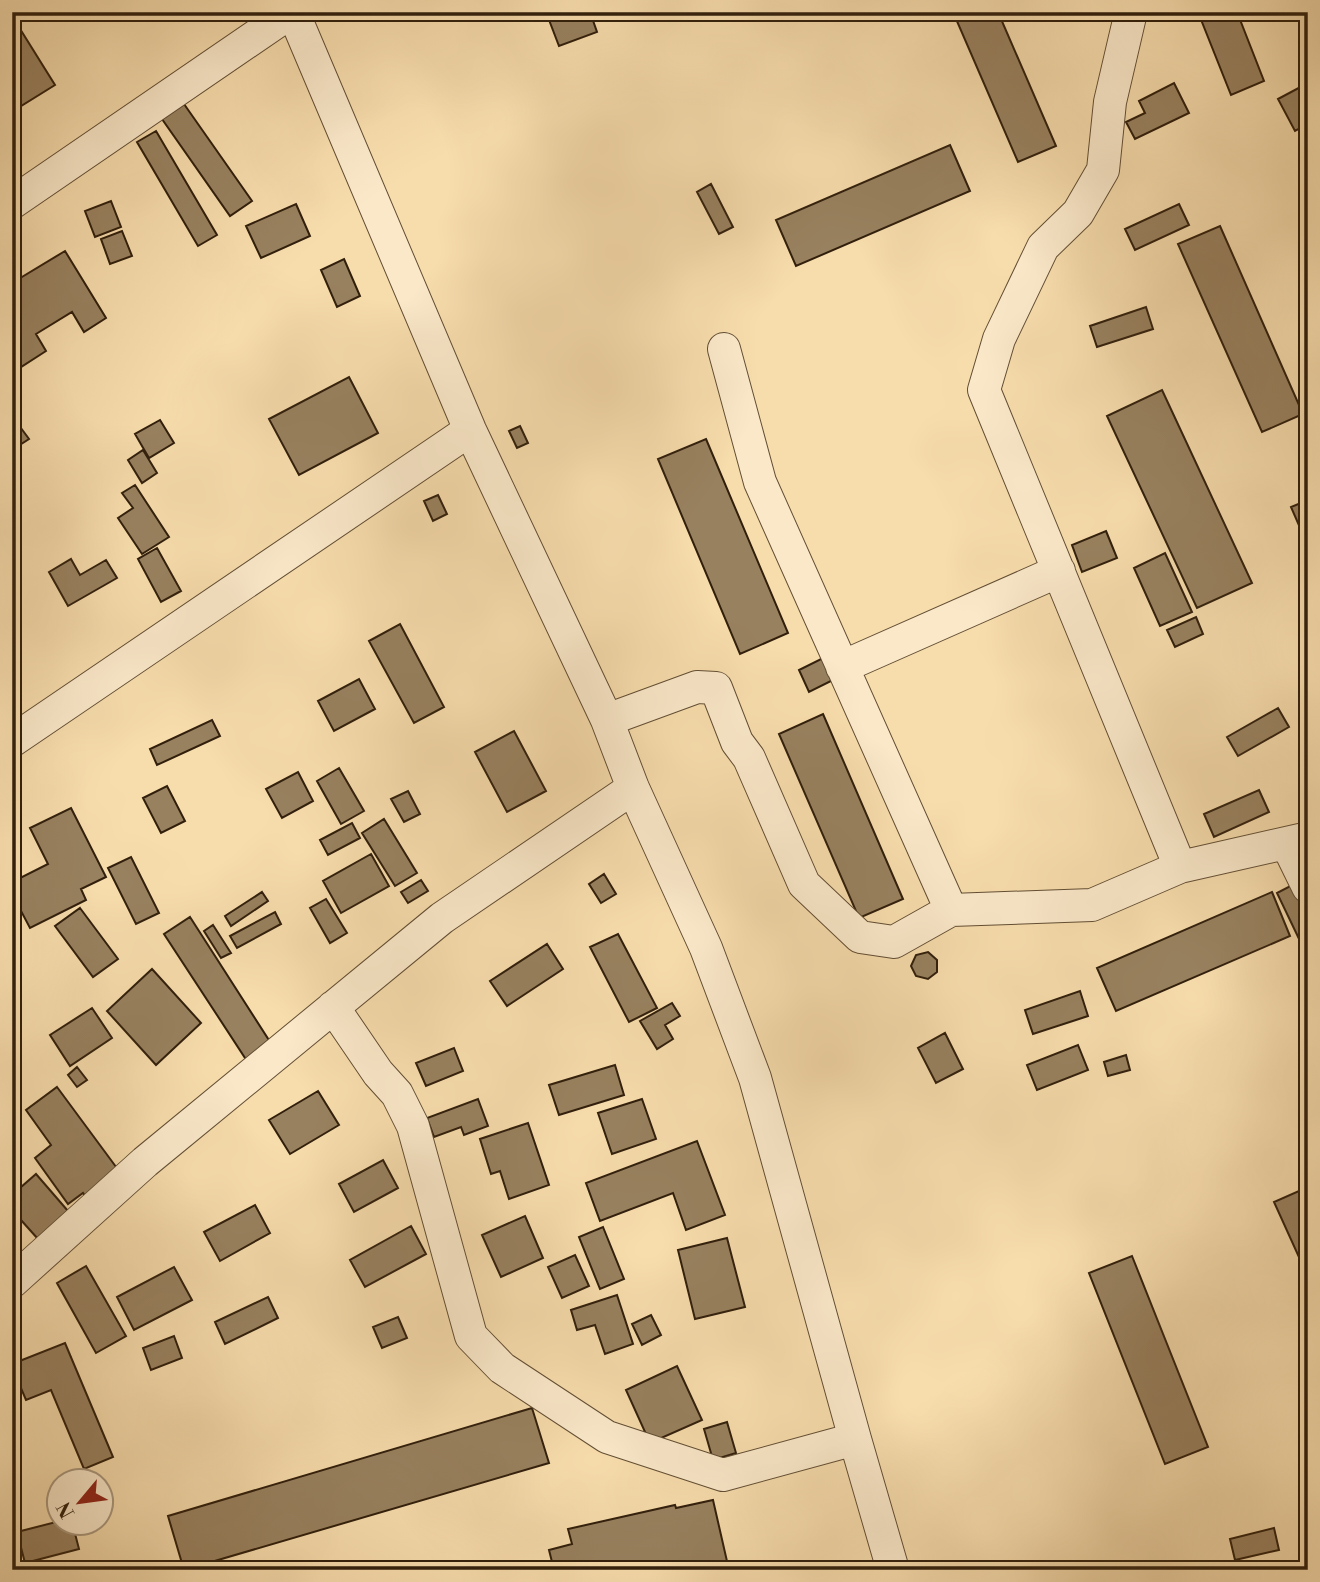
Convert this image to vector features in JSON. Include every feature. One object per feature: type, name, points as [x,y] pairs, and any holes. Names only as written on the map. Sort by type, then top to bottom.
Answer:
[{"type":"street","points":[[12,203],[292,12],[470,430],[607,720],[633,788],[706,948],[755,1078],[893,1570]]},
{"type":"street","points":[[1131,12],[1110,102],[1104,170],[1078,213],[1043,247],[999,339],[985,390],[1180,867]]},
{"type":"street","points":[[724,349],[760,482],[951,910]]},
{"type":"street","points":[[12,741],[470,430]]},
{"type":"street","points":[[842,667],[1059,571]]},
{"type":"street","points":[[607,720],[697,687],[716,688],[737,742],[749,758],[804,884],[860,937],[894,942],[951,910],[1093,905],[1180,867],[1298,841],[1308,887]]},
{"type":"street","points":[[12,1282],[145,1162],[442,918],[633,788]]},
{"type":"street","points":[[334,1007],[378,1073],[397,1094],[413,1126],[471,1336],[502,1368],[607,1437],[723,1475],[855,1439]]},
{"type":"building","points":[[546,12],[590,12],[597,32],[559,46]]},
{"type":"building","points":[[953,12],[998,12],[1056,146],[1018,162]]},
{"type":"building","points":[[1198,12],[1237,12],[1264,81],[1231,95]]},
{"type":"building","points":[[12,16],[55,85],[13,111],[12,109]]},
{"type":"building","points":[[1174,83],[1189,113],[1135,139],[1126,122],[1145,113],[1139,101]]},
{"type":"building","points":[[1308,83],[1308,124],[1295,131],[1278,99]]},
{"type":"building","points":[[184,104],[252,201],[230,216],[162,119]]},
{"type":"building","points":[[156,131],[217,235],[198,246],[137,142]]},
{"type":"building","points":[[950,145],[970,191],[796,266],[776,220]]},
{"type":"building","points":[[711,184],[733,227],[719,234],[697,192]]},
{"type":"building","points":[[111,201],[121,227],[95,237],[85,211]]},
{"type":"building","points":[[296,204],[310,236],[261,258],[246,226]]},
{"type":"building","points":[[1179,204],[1189,225],[1135,250],[1125,229]]},
{"type":"building","points":[[1220,226],[1303,414],[1262,432],[1178,244]]},
{"type":"building","points":[[122,231],[132,256],[110,264],[101,239]]},
{"type":"building","points":[[65,251],[106,318],[84,332],[72,312],[36,334],[46,351],[21,367],[12,353],[12,283]]},
{"type":"building","points":[[344,259],[360,296],[337,307],[321,270]]},
{"type":"building","points":[[1146,307],[1153,329],[1097,347],[1090,326]]},
{"type":"building","points":[[349,377],[378,433],[299,475],[269,419]]},
{"type":"building","points":[[1162,390],[1252,583],[1197,608],[1107,416]]},
{"type":"building","points":[[15,420],[29,439],[12,450],[12,422]]},
{"type":"building","points":[[160,420],[174,443],[149,458],[135,434]]},
{"type":"building","points":[[520,426],[528,443],[517,448],[509,431]]},
{"type":"building","points":[[706,439],[788,633],[740,654],[658,459]]},
{"type":"building","points":[[143,450],[157,473],[142,483],[128,460]]},
{"type":"building","points":[[135,485],[169,537],[142,554],[118,518],[133,508],[122,493]]},
{"type":"building","points":[[438,495],[447,514],[433,521],[424,501]]},
{"type":"building","points":[[1308,500],[1308,546],[1291,507]]},
{"type":"building","points":[[1106,531],[1117,558],[1082,572],[1072,545]]},
{"type":"building","points":[[157,548],[181,591],[161,602],[138,559]]},
{"type":"building","points":[[1165,553],[1192,612],[1160,626],[1134,568]]},
{"type":"building","points":[[71,559],[80,575],[106,560],[117,578],[68,606],[49,572]]},
{"type":"building","points":[[1196,617],[1203,634],[1175,647],[1167,630]]},
{"type":"building","points":[[400,624],[444,707],[414,723],[369,641]]},
{"type":"building","points":[[825,657],[835,679],[809,692],[799,670]]},
{"type":"building","points":[[359,679],[375,709],[334,731],[318,701]]},
{"type":"building","points":[[1278,708],[1289,727],[1238,756],[1227,737]]},
{"type":"building","points":[[823,714],[903,899],[859,918],[779,734]]},
{"type":"building","points":[[212,720],[220,736],[157,765],[150,749]]},
{"type":"building","points":[[514,731],[546,791],[507,812],[475,752]]},
{"type":"building","points":[[339,768],[364,811],[341,824],[317,781]]},
{"type":"building","points":[[298,772],[313,801],[282,818],[266,789]]},
{"type":"building","points":[[167,786],[185,821],[161,833],[143,798]]},
{"type":"building","points":[[1259,790],[1269,812],[1214,837],[1204,814]]},
{"type":"building","points":[[408,791],[420,814],[404,822],[391,799]]},
{"type":"building","points":[[71,808],[106,877],[81,889],[86,900],[30,928],[12,894],[12,882],[48,864],[30,828]]},
{"type":"building","points":[[384,819],[417,873],[395,886],[362,833]]},
{"type":"building","points":[[352,823],[360,838],[328,855],[320,840]]},
{"type":"building","points":[[371,854],[389,886],[341,913],[323,881]]},
{"type":"building","points":[[131,857],[159,913],[136,924],[108,868]]},
{"type":"building","points":[[604,874],[616,894],[601,903],[589,884]]},
{"type":"building","points":[[421,880],[428,891],[408,903],[401,892]]},
{"type":"building","points":[[1298,882],[1308,903],[1308,939],[1301,943],[1277,893]]},
{"type":"building","points":[[262,892],[268,901],[231,926],[225,916]]},
{"type":"building","points":[[1272,892],[1290,936],[1116,1011],[1097,968]]},
{"type":"building","points":[[326,899],[347,933],[330,943],[310,908]]},
{"type":"building","points":[[80,908],[118,959],[93,977],[55,926]]},
{"type":"building","points":[[275,912],[281,924],[237,948],[230,936]]},
{"type":"building","points":[[190,917],[274,1048],[249,1064],[164,934]]},
{"type":"building","points":[[213,925],[231,953],[221,958],[204,931]]},
{"type":"building","points":[[618,934],[657,1008],[629,1022],[590,947]]},
{"type":"building","points":[[547,944],[563,969],[507,1006],[490,981]]},
{"type":"building","points":[[928,952],[937,960],[937,972],[928,979],[916,976],[911,966],[916,955]]},
{"type":"building","points":[[152,969],[201,1023],[156,1065],[107,1011]]},
{"type":"building","points":[[1080,991],[1088,1016],[1033,1034],[1025,1010]]},
{"type":"building","points":[[672,1003],[680,1016],[665,1025],[673,1039],[657,1049],[640,1021]]},
{"type":"building","points":[[92,1008],[112,1038],[70,1066],[50,1035]]},
{"type":"building","points":[[945,1033],[963,1069],[936,1083],[918,1048]]},
{"type":"building","points":[[1078,1045],[1088,1070],[1037,1090],[1027,1065]]},
{"type":"building","points":[[454,1048],[463,1071],[426,1086],[416,1063]]},
{"type":"building","points":[[1126,1055],[1130,1070],[1108,1076],[1104,1062]]},
{"type":"building","points":[[615,1065],[624,1095],[559,1115],[549,1085]]},
{"type":"building","points":[[77,1067],[87,1080],[77,1087],[68,1075]]},
{"type":"building","points":[[57,1087],[122,1175],[88,1200],[83,1193],[68,1204],[35,1158],[51,1145],[26,1110]]},
{"type":"building","points":[[318,1091],[339,1125],[290,1154],[269,1120]]},
{"type":"building","points":[[478,1099],[488,1126],[464,1135],[461,1127],[434,1137],[427,1118]]},
{"type":"building","points":[[642,1099],[656,1139],[612,1154],[598,1113]]},
{"type":"building","points":[[528,1123],[549,1185],[509,1199],[500,1171],[491,1174],[480,1139]]},
{"type":"building","points":[[697,1141],[725,1215],[686,1230],[673,1193],[600,1221],[586,1183]]},
{"type":"building","points":[[383,1160],[398,1188],[354,1212],[339,1184]]},
{"type":"building","points":[[36,1174],[68,1211],[38,1239],[12,1210],[12,1195]]},
{"type":"building","points":[[1308,1187],[1308,1277],[1274,1202]]},
{"type":"building","points":[[255,1205],[270,1233],[220,1261],[204,1232]]},
{"type":"building","points":[[525,1216],[543,1258],[501,1277],[482,1235]]},
{"type":"building","points":[[411,1226],[426,1254],[365,1287],[350,1260]]},
{"type":"building","points":[[603,1227],[624,1279],[600,1289],[579,1237]]},
{"type":"building","points":[[727,1238],[745,1307],[695,1319],[678,1250]]},
{"type":"building","points":[[575,1255],[589,1286],[562,1298],[548,1267]]},
{"type":"building","points":[[1132,1256],[1208,1447],[1165,1464],[1089,1273]]},
{"type":"building","points":[[86,1266],[126,1336],[96,1353],[57,1283]]},
{"type":"building","points":[[174,1267],[192,1300],[134,1330],[117,1297]]},
{"type":"building","points":[[617,1295],[633,1344],[605,1354],[595,1325],[577,1330],[571,1310]]},
{"type":"building","points":[[268,1297],[278,1318],[225,1344],[215,1322]]},
{"type":"building","points":[[651,1315],[661,1335],[642,1345],[632,1324]]},
{"type":"building","points":[[398,1317],[407,1338],[382,1348],[373,1327]]},
{"type":"building","points":[[174,1336],[182,1358],[151,1370],[143,1348]]},
{"type":"building","points":[[65,1343],[113,1457],[91,1466],[83,1466],[51,1390],[26,1400],[12,1364]]},
{"type":"building","points":[[677,1366],[702,1420],[650,1443],[626,1390]]},
{"type":"building","points":[[532,1408],[549,1463],[184,1570],[168,1516]]},
{"type":"building","points":[[727,1422],[736,1453],[713,1460],[704,1429]]},
{"type":"building","points":[[713,1500],[729,1570],[554,1570],[549,1550],[572,1544],[568,1529],[675,1505],[676,1508]]},
{"type":"building","points":[[46,1525],[46,1536],[76,1536],[79,1549],[25,1563],[17,1532]]},
{"type":"building","points":[[1274,1528],[1279,1550],[1235,1560],[1230,1539]]}]
